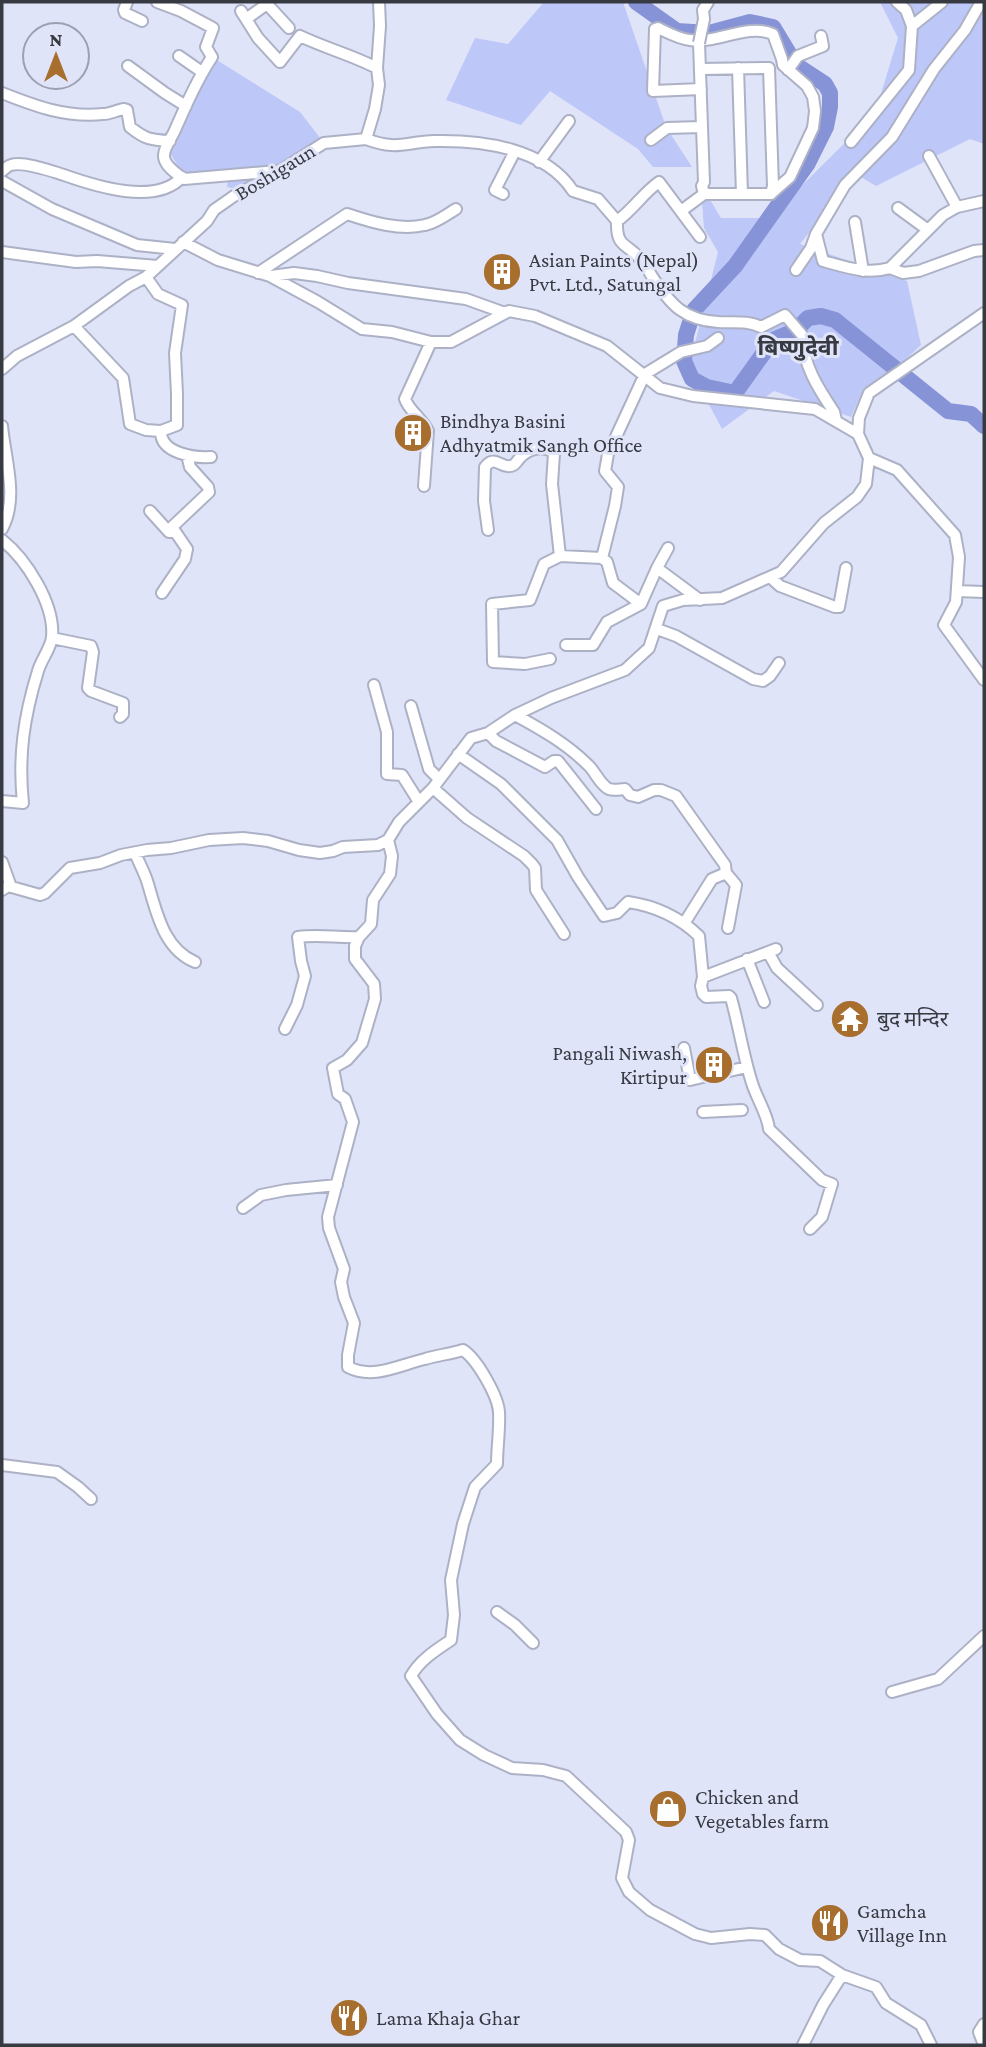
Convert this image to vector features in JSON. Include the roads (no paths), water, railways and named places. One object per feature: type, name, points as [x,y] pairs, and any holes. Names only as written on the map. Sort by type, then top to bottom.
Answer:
[{"type":"street","points":[[127,2],[125,13],[142,21]]},
{"type":"street","points":[[157,2],[213,28],[206,47],[212,57],[202,72],[170,141],[164,155],[165,161],[182,177],[278,171]]},
{"type":"street","points":[[366,139],[379,85],[379,2]]},
{"type":"street","points":[[704,194],[699,43],[703,10],[708,2]]},
{"type":"street","points":[[851,142],[909,70],[912,26],[906,10],[897,2]]},
{"type":"street","points":[[912,26],[942,2]]},
{"type":"street","points":[[796,270],[845,186],[892,137],[934,69],[965,30],[981,2]]},
{"type":"street","points":[[289,28],[267,3],[243,15],[258,38],[280,62],[300,36],[377,68]]},
{"type":"street","points":[[681,211],[704,194],[771,194],[790,177],[813,128],[813,97],[807,86],[783,65],[773,34],[765,30],[735,33],[709,40],[690,40],[659,28],[655,29],[653,90],[701,89]]},
{"type":"street","points":[[788,69],[803,54],[823,46],[821,36]]},
{"type":"street","points":[[178,57],[202,72]]},
{"type":"street","points":[[128,66],[186,106]]},
{"type":"street","points":[[738,68],[742,194]]},
{"type":"street","points":[[700,69],[769,68],[773,192]]},
{"type":"street","points":[[2,93],[41,108],[63,113],[107,114],[124,109],[127,110],[130,127],[143,137],[170,141]]},
{"type":"street","points":[[539,162],[569,121]]},
{"type":"street","points":[[651,140],[667,128],[702,127]]},
{"type":"street","name":"Boshigaun","points":[[2,369],[16,356],[74,326],[129,286],[146,277],[207,221],[214,210],[324,143],[366,139],[384,146],[433,141],[495,145],[515,151],[555,170],[573,191],[598,199],[617,221]]},
{"type":"street","points":[[503,194],[495,190],[515,151]]},
{"type":"street","points":[[929,156],[957,206]]},
{"type":"street","points":[[2,171],[11,165],[37,167],[79,181],[137,192],[159,191],[177,183],[182,177]]},
{"type":"street","points":[[2,181],[51,209],[137,245],[179,246],[264,274],[362,329],[392,332],[430,342],[451,342],[505,313],[535,316],[607,346],[660,388],[693,396],[815,409],[858,434]]},
{"type":"street","points":[[700,237],[659,182],[646,191],[627,214],[617,221],[620,242],[640,258],[674,306],[689,316],[707,321],[744,322],[761,327],[785,315],[802,335],[802,350],[808,369],[836,420]]},
{"type":"street","points":[[890,268],[943,215],[957,206],[984,201]]},
{"type":"street","points":[[898,208],[928,230]]},
{"type":"street","points":[[264,274],[285,253],[347,215],[401,227],[424,226],[456,209]]},
{"type":"street","points":[[855,222],[863,271]]},
{"type":"street","points":[[816,234],[823,261],[863,271],[890,268],[903,273],[919,271],[984,250]]},
{"type":"street","points":[[2,252],[76,262],[158,266]]},
{"type":"street","points":[[264,274],[294,273],[466,299],[505,313]]},
{"type":"street","points":[[74,326],[123,378],[130,424],[146,430],[161,431],[177,425],[174,352],[182,305],[158,294],[146,277]]},
{"type":"street","points":[[5,888],[40,895],[70,868],[100,863],[121,855],[209,840],[234,837],[268,841],[320,853],[343,847],[378,845],[388,840],[399,822],[436,784],[471,738],[488,733],[515,715],[551,698],[625,670],[649,648],[663,606],[682,600],[722,598],[781,572],[824,523],[857,498],[866,484],[869,458],[858,434],[859,418],[869,393],[984,313]]},
{"type":"street","points":[[602,558],[618,487],[605,471],[608,454],[645,374],[681,352],[707,346],[718,338]]},
{"type":"street","points":[[424,486],[428,430],[405,398],[430,342]]},
{"type":"street","points":[[2,426],[11,490],[6,522],[2,529]]},
{"type":"street","points":[[161,431],[160,438],[164,444],[187,455],[211,457]]},
{"type":"street","points":[[488,530],[484,501],[487,463],[498,462],[510,467],[526,453],[539,447],[550,449],[554,453],[552,484],[560,556]]},
{"type":"street","points":[[150,511],[171,532],[172,527],[209,492],[208,487],[190,467],[187,455]]},
{"type":"street","points":[[869,458],[897,470],[955,535],[959,557],[956,602],[944,625],[984,680]]},
{"type":"street","points":[[162,593],[187,554],[187,549],[172,527]]},
{"type":"street","points":[[2,540],[15,551],[48,605],[52,638],[40,664],[24,723],[21,750],[23,803],[2,801]]},
{"type":"street","points":[[566,645],[593,645],[607,622],[641,604],[668,548]]},
{"type":"street","points":[[550,659],[525,664],[493,662],[492,604],[530,600],[544,564],[560,556],[602,558],[607,562],[613,583],[641,604]]},
{"type":"street","points":[[657,568],[700,600]]},
{"type":"street","points":[[769,577],[780,586],[839,607],[846,568]]},
{"type":"street","points":[[957,591],[984,592]]},
{"type":"street","points":[[657,629],[676,636],[753,679],[763,681],[779,663]]},
{"type":"street","points":[[52,638],[91,646],[93,652],[88,688],[123,703],[120,717]]},
{"type":"street","points":[[373,685],[387,732],[387,774],[402,775],[419,802]]},
{"type":"street","points":[[411,706],[436,784],[467,818],[532,864],[535,868],[536,891],[564,934]]},
{"type":"street","points":[[515,715],[559,742],[588,765],[610,790],[625,789],[630,795],[638,797],[661,790],[676,796],[736,885],[728,928]]},
{"type":"street","points":[[488,733],[496,741],[545,767],[558,761],[596,809]]},
{"type":"street","points":[[458,754],[501,784],[557,840],[604,916],[617,913],[628,902],[648,905],[685,922],[699,936],[704,977],[701,986],[703,996],[731,998],[747,1068],[773,1134],[822,1180],[832,1184],[822,1217],[810,1229]]},
{"type":"street","points":[[388,840],[392,856],[390,874],[373,900],[371,924],[359,936],[355,946],[355,960],[374,984],[375,999],[362,1043],[347,1060],[333,1068],[338,1094],[345,1099],[353,1122],[328,1217],[329,1228],[344,1269],[341,1282],[344,1297],[354,1323],[348,1367],[356,1371],[381,1372],[463,1350],[479,1364],[499,1409],[496,1464],[475,1487],[463,1524],[451,1580],[454,1615],[451,1640],[415,1668],[411,1676],[460,1740],[512,1768],[543,1770],[566,1776],[626,1832],[629,1840],[622,1878],[629,1892],[650,1910],[695,1934],[711,1938],[750,1934],[765,1936],[779,1949],[800,1960],[820,1961],[842,1975],[876,1987],[886,2003],[920,2025],[930,2045]]},
{"type":"street","points":[[135,853],[147,881],[159,922],[183,957],[195,962]]},
{"type":"street","points":[[2,862],[11,887],[5,888]]},
{"type":"street","points":[[685,922],[712,879],[726,873]]},
{"type":"street","points":[[285,1029],[297,1006],[305,976],[298,937],[319,934],[359,936]]},
{"type":"street","points":[[704,977],[772,951],[778,968],[817,1004]]},
{"type":"street","points":[[747,959],[764,1002]]},
{"type":"street","points":[[684,1048],[690,1080],[747,1068]]},
{"type":"street","points":[[703,1112],[742,1110]]},
{"type":"street","points":[[243,1208],[261,1195],[286,1189],[337,1185]]},
{"type":"street","points":[[2,1465],[57,1472],[91,1499]]},
{"type":"street","points":[[497,1612],[533,1643]]},
{"type":"street","points":[[892,1692],[938,1679],[984,1636]]},
{"type":"street","points":[[803,2045],[842,1975]]},
{"type":"street","points":[[984,2024],[979,2032],[984,2045]]},
{"type":"waterway","points":[[636,2],[677,31],[709,33],[750,22],[773,27],[796,65],[825,84],[830,93],[826,127],[808,163],[735,266],[694,310],[686,335],[684,361],[692,379],[707,387],[735,393],[773,340],[795,331],[808,318],[821,316],[835,320],[948,411],[971,414],[984,426]]},
{"type":"place","name":"Asian Paints (Nepal) Pvt. Ltd., Satungal","points":[[502,272]]},
{"type":"place","name":"Bindhya Basini Adhyatmik Sangh Office","points":[[413,433]]},
{"type":"place","name":"बुद मन्दिर","points":[[850,1019]]},
{"type":"place","name":"Pangali Niwash, Kirtipur","points":[[714,1065]]},
{"type":"place","name":"Chicken and Vegetables farm","points":[[668,1809]]},
{"type":"place","name":"Gamcha Village Inn","points":[[830,1923]]},
{"type":"place","name":"Lama Khaja Ghar","points":[[349,2018]]},
{"type":"district","name":"बिष्णुदेवी","points":[[798,347]]}]
